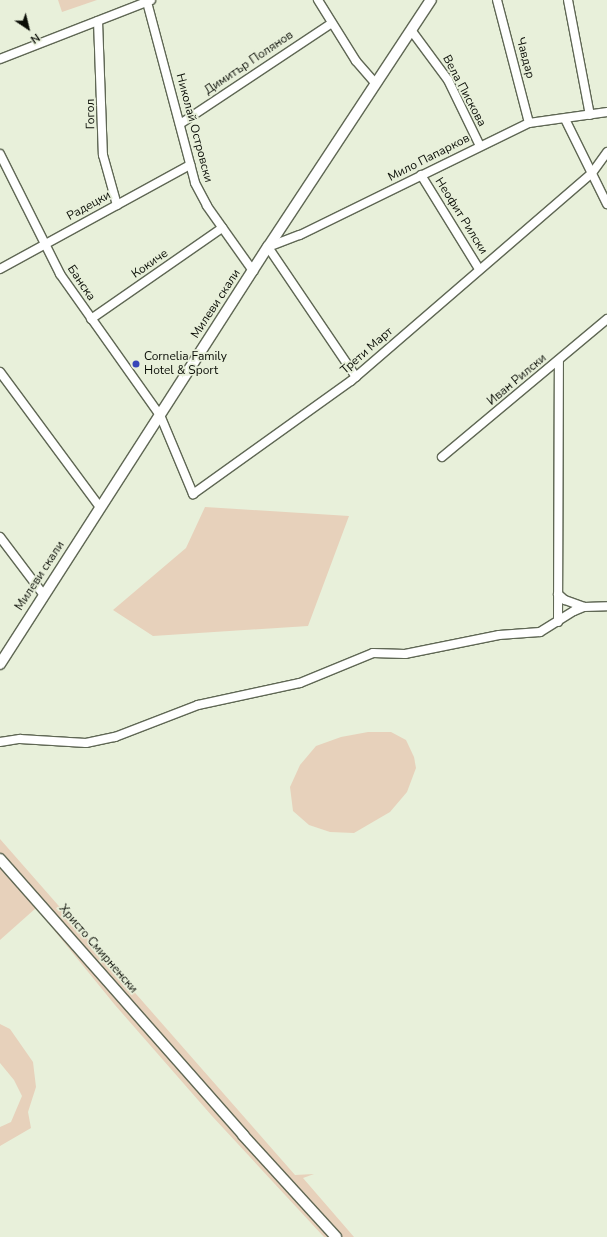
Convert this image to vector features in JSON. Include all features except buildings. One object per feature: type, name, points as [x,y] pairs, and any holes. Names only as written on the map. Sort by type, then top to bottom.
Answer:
[{"type":"street","points":[[318,0],[356,61],[375,83]]},
{"type":"street","name":"Милеви скали","points":[[0,664],[43,594],[268,247],[431,0]]},
{"type":"street","name":"Чавдар","points":[[497,0],[529,123]]},
{"type":"street","points":[[568,0],[590,115]]},
{"type":"street","points":[[0,60],[149,1]]},
{"type":"street","name":"Николай Островски","points":[[149,1],[190,165],[200,195],[253,271]]},
{"type":"street","name":"Гогол","points":[[98,21],[103,155],[117,205]]},
{"type":"street","name":"Димитър Полянов","points":[[180,124],[332,23]]},
{"type":"street","name":"Вела Пискова","points":[[411,30],[444,74],[480,146]]},
{"type":"street","name":"Мило Папарков","points":[[268,247],[300,235],[529,123],[607,112]]},
{"type":"street","points":[[565,119],[607,204]]},
{"type":"street","name":"Трети Март","points":[[160,415],[193,494],[356,377],[479,269],[592,173],[607,152]]},
{"type":"street","name":"Банска","points":[[0,154],[44,245],[60,274],[160,415]]},
{"type":"street","name":"Радецки","points":[[0,269],[190,165]]},
{"type":"street","name":"Неофит Рилски","points":[[422,175],[479,269]]},
{"type":"street","name":"Кокиче","points":[[92,319],[222,228]]},
{"type":"street","points":[[268,247],[356,377]]},
{"type":"street","name":"Иван Рилски","points":[[442,457],[607,320]]},
{"type":"street","points":[[558,622],[559,361]]},
{"type":"street","points":[[0,372],[100,507]]},
{"type":"street","points":[[0,537],[43,594]]},
{"type":"street","points":[[558,594],[565,600],[584,607],[607,606]]},
{"type":"street","points":[[0,742],[20,739],[86,743],[115,737],[198,705],[300,683],[373,653],[405,654],[484,638],[540,632],[584,607]]},
{"type":"street","name":"Христо Смирненски","points":[[0,859],[174,1057],[336,1237]]},
{"type":"shaded area","points":[[58,0],[97,0],[62,12]]},
{"type":"shaded area","points":[[205,507],[349,516],[308,626],[153,636],[113,610],[186,548]]},
{"type":"shaded area","points":[[368,732],[391,732],[406,740],[414,757],[416,768],[407,792],[390,812],[354,833],[330,832],[309,825],[293,811],[290,787],[300,765],[316,746],[341,737]]},
{"type":"shaded area","points":[[0,839],[295,1175],[314,1174],[303,1178],[354,1237],[324,1237],[212,1116],[115,1005],[36,908],[0,940]]},
{"type":"shaded area","points":[[0,1024],[10,1029],[33,1062],[36,1087],[28,1112],[31,1128],[0,1146],[0,1127],[11,1122],[22,1096],[14,1080],[0,1063]]},
{"type":"place","name":"Cornelia Family Hotel & Sport","points":[[136,364]]}]
